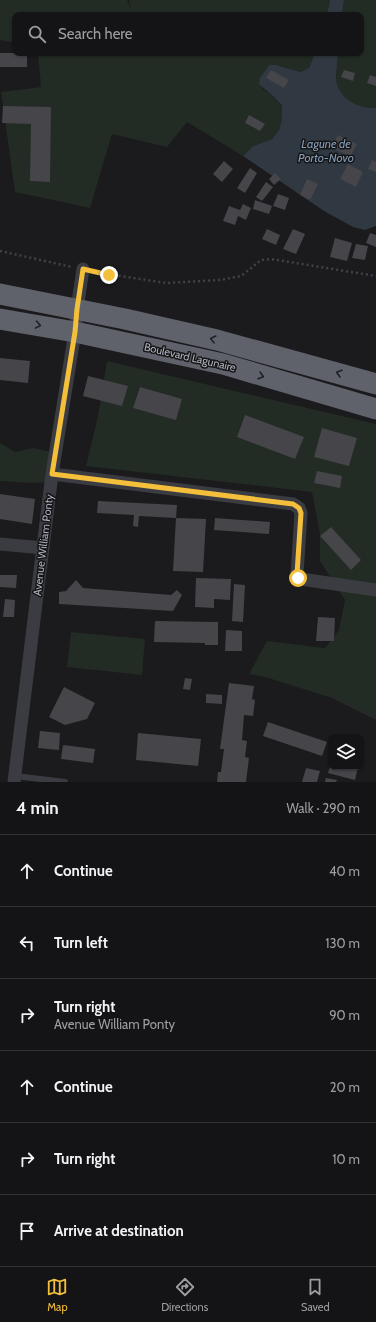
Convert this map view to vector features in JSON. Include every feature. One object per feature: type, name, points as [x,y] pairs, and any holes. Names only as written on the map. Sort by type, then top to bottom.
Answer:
[{"type":"highway","name":"Boulevard Lagunaire","points":[[0,294],[77,309],[217,340],[376,384]]},
{"type":"highway","name":"Boulevard Lagunaire","points":[[0,318],[75,332],[223,364],[376,409]]},
{"type":"street","name":"Avenue William Ponty","points":[[14,779],[52,474],[75,332],[83,269]]},
{"type":"street","points":[[52,474],[293,504],[299,508],[301,513],[298,578],[376,590]]},
{"type":"street","points":[[0,544],[43,548]]},
{"type":"lane","points":[[14,779],[65,782]]},
{"type":"path","points":[[0,251],[109,275],[166,283],[220,280],[241,276],[261,260],[272,259],[376,276]]},
{"type":"shaded area","points":[[0,0],[127,0],[131,9],[129,0],[330,0],[328,12],[12,12],[12,42],[0,40]]},
{"type":"shaded area","points":[[344,0],[376,0],[376,108],[362,107],[350,101],[341,92],[338,86],[336,79],[338,56],[364,56],[364,12],[342,12]]},
{"type":"shaded area","points":[[38,56],[314,56],[309,68],[301,72],[276,65],[262,88],[274,97],[282,107],[282,119],[279,130],[272,139],[253,146],[243,156],[187,122],[167,147],[112,134],[90,208],[15,192],[1,92],[41,87]]},
{"type":"shaded area","points":[[107,361],[376,424],[376,720],[332,698],[265,677],[249,674],[267,641],[325,648],[339,630],[345,600],[320,561],[320,534],[312,492],[86,466],[98,416]]},
{"type":"shaded area","points":[[0,443],[15,452],[33,448],[52,452],[51,482],[32,483],[0,481]]},
{"type":"shaded area","points":[[71,632],[145,639],[142,675],[67,667]]},
{"type":"water","points":[[330,0],[344,0],[342,12],[328,12]]},
{"type":"water","name":"Lagune de Porto-Novo","points":[[314,56],[338,56],[336,79],[341,92],[350,101],[362,107],[376,108],[376,226],[365,230],[353,227],[324,211],[243,156],[253,146],[272,139],[279,130],[282,119],[282,106],[259,84],[260,78],[269,65],[276,65],[301,72],[309,68]]},
{"type":"building","points":[[0,53],[12,53],[12,56],[27,56],[27,67],[0,67]]},
{"type":"building","points":[[271,70],[289,80],[284,88],[266,78]]},
{"type":"building","points":[[344,70],[355,73],[353,81],[341,77]]},
{"type":"building","points":[[370,75],[376,77],[376,86],[367,83]]},
{"type":"building","points":[[3,106],[51,107],[50,182],[30,181],[31,124],[2,123]]},
{"type":"building","points":[[249,115],[265,124],[260,131],[245,123]]},
{"type":"building","points":[[338,135],[357,144],[350,157],[332,147]]},
{"type":"building","points":[[372,160],[376,162],[376,172],[368,169]]},
{"type":"building","points":[[224,161],[233,169],[222,182],[213,174]]},
{"type":"building","points":[[348,164],[363,172],[356,187],[340,179]]},
{"type":"building","points":[[250,168],[257,173],[245,193],[237,188]]},
{"type":"building","points":[[275,173],[281,179],[274,185],[269,179]]},
{"type":"building","points":[[307,179],[318,184],[310,200],[300,195]]},
{"type":"building","points":[[266,182],[273,187],[262,201],[256,197]]},
{"type":"building","points":[[278,194],[289,198],[285,210],[273,206]]},
{"type":"building","points":[[255,200],[272,206],[269,214],[253,209]]},
{"type":"building","points":[[243,204],[251,208],[246,220],[238,216],[235,225],[223,221],[229,206],[240,210]]},
{"type":"building","points":[[267,229],[280,235],[276,245],[262,239]]},
{"type":"building","points":[[293,229],[305,234],[296,254],[283,249]]},
{"type":"building","points":[[370,233],[376,235],[376,247],[366,243]]},
{"type":"building","points":[[335,238],[352,243],[347,261],[330,257]]},
{"type":"building","points":[[356,244],[368,246],[365,260],[352,258]]},
{"type":"building","points":[[0,358],[30,361],[28,383],[0,380]]},
{"type":"building","points":[[88,376],[128,386],[122,406],[83,396]]},
{"type":"building","points":[[140,387],[182,399],[176,420],[133,408]]},
{"type":"building","points":[[245,415],[304,437],[295,459],[237,437]]},
{"type":"building","points":[[322,428],[357,438],[349,466],[314,457]]},
{"type":"building","points":[[317,471],[342,476],[340,488],[314,483]]},
{"type":"building","points":[[0,494],[35,499],[32,524],[0,519]]},
{"type":"building","points":[[98,501],[177,505],[176,518],[139,516],[138,527],[133,526],[134,515],[97,513]]},
{"type":"building","points":[[176,518],[206,519],[203,572],[173,571]]},
{"type":"building","points":[[215,518],[270,522],[269,534],[214,530]]},
{"type":"building","points":[[331,527],[361,560],[351,570],[320,536]]},
{"type":"building","points":[[0,575],[17,575],[16,588],[0,587]]},
{"type":"building","points":[[196,578],[231,579],[230,600],[214,599],[214,608],[195,607]]},
{"type":"building","points":[[76,580],[83,588],[171,595],[177,590],[182,595],[173,611],[59,604],[59,592],[66,591]]},
{"type":"building","points":[[234,584],[245,585],[243,622],[232,621]]},
{"type":"building","points":[[5,599],[15,600],[14,617],[3,617]]},
{"type":"building","points":[[318,617],[335,618],[334,641],[316,641]]},
{"type":"building","points":[[155,621],[218,622],[218,645],[205,645],[205,643],[154,642]]},
{"type":"building","points":[[226,630],[242,631],[242,651],[225,651]]},
{"type":"building","points":[[185,678],[192,679],[190,690],[183,689]]},
{"type":"building","points":[[229,683],[254,686],[252,699],[255,700],[253,716],[244,715],[242,740],[247,741],[245,757],[249,758],[246,782],[217,782],[218,772],[221,772],[224,749],[220,749]]},
{"type":"building","points":[[64,687],[95,703],[87,719],[65,725],[49,717]]},
{"type":"building","points":[[206,694],[222,695],[222,704],[206,703]]},
{"type":"building","points":[[268,722],[327,742],[322,756],[263,736]]},
{"type":"building","points":[[40,731],[60,733],[59,750],[38,748]]},
{"type":"building","points":[[138,733],[201,739],[198,766],[136,760]]},
{"type":"building","points":[[63,745],[95,749],[93,763],[61,759]]},
{"type":"building","points":[[306,768],[320,771],[317,782],[302,782]]},
{"type":"building","points":[[329,770],[357,770],[355,780],[328,773]]},
{"type":"building","points":[[326,778],[337,780],[336,782],[325,782]]},
{"type":"route","points":[[109,275],[83,269],[75,332],[52,474],[293,504],[299,508],[301,513],[298,578]]}]
